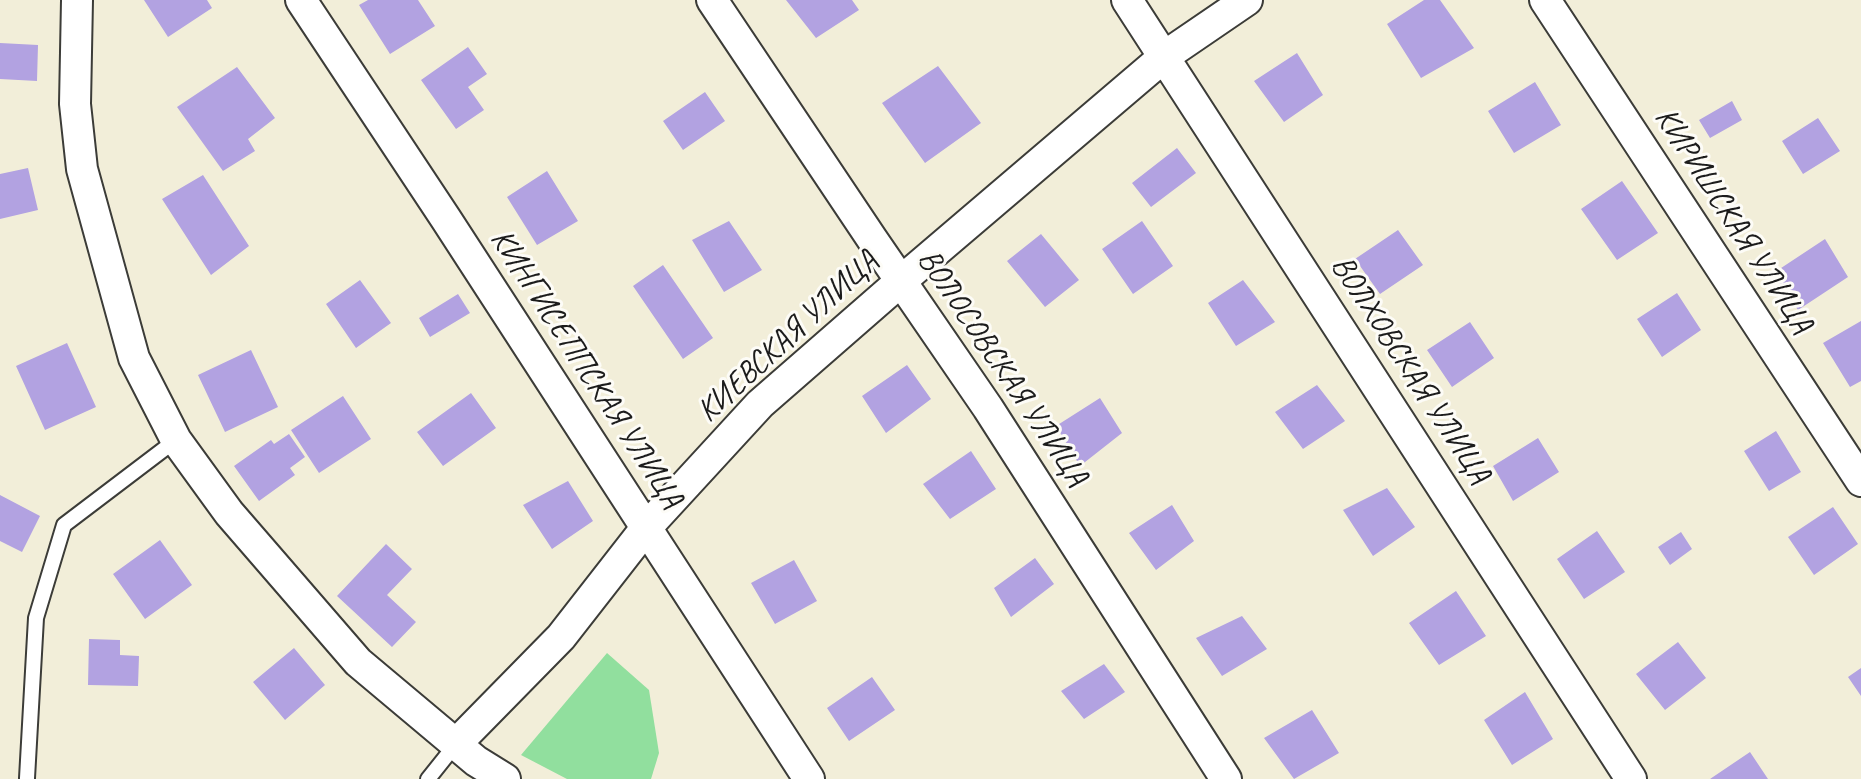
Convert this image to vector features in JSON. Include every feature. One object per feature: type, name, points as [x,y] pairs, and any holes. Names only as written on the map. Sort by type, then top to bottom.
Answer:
[{"type":"street","points":[[77,0],[75,104],[82,169],[134,358],[176,440],[229,513],[358,662],[476,761],[505,779]]},
{"type":"street","name":"КИНГИСЕППСКАЯ УЛИЦА","points":[[301,0],[809,779]]},
{"type":"street","name":"ВОЛОСОВСКАЯ УЛИЦА","points":[[712,0],[988,408],[1226,779]]},
{"type":"street","name":"ВОЛХОВСКАЯ УЛИЦА","points":[[1127,0],[1631,779]]},
{"type":"street","name":"КИЕВСКАЯ УЛИЦА","points":[[456,744],[561,637],[646,528],[760,404],[1165,56],[1247,0]]},
{"type":"street","name":"КИРИШСКАЯ УЛИЦА","points":[[1545,0],[1861,481]]},
{"type":"lane","points":[[27,778],[36,618],[64,525],[176,440]]},
{"type":"lane","name":"КИЕВСКАЯ УЛИЦА","points":[[428,779],[456,744]]},
{"type":"green space","points":[[607,653],[649,690],[659,753],[651,779],[567,779],[521,755]]},
{"type":"building","points":[[144,0],[207,0],[212,8],[168,37]]},
{"type":"building","points":[[368,0],[418,0],[435,26],[390,54],[359,5]]},
{"type":"building","points":[[786,0],[852,0],[859,10],[816,38]]},
{"type":"building","points":[[1424,0],[1440,0],[1474,48],[1421,78],[1387,24]]},
{"type":"building","points":[[0,43],[38,45],[37,81],[0,79]]},
{"type":"building","points":[[468,47],[487,74],[468,87],[484,110],[456,129],[421,80]]},
{"type":"building","points":[[1297,53],[1323,95],[1284,122],[1254,81]]},
{"type":"building","points":[[938,66],[981,123],[925,163],[882,103]]},
{"type":"building","points":[[237,67],[275,118],[248,139],[255,151],[223,171],[177,107]]},
{"type":"building","points":[[1535,82],[1561,125],[1514,153],[1488,111]]},
{"type":"building","points":[[705,92],[725,121],[683,150],[663,121]]},
{"type":"building","points":[[1732,101],[1742,120],[1710,138],[1699,120]]},
{"type":"building","points":[[1818,118],[1840,151],[1803,174],[1782,141]]},
{"type":"building","points":[[1177,148],[1196,173],[1151,207],[1132,183]]},
{"type":"building","points":[[28,168],[38,210],[0,219],[0,174]]},
{"type":"building","points":[[547,171],[578,221],[537,245],[507,197]]},
{"type":"building","points":[[203,175],[249,246],[211,275],[162,199]]},
{"type":"building","points":[[1622,181],[1658,233],[1617,260],[1581,209]]},
{"type":"building","points":[[729,221],[762,270],[724,292],[692,240]]},
{"type":"building","points":[[1142,221],[1173,266],[1133,294],[1102,249]]},
{"type":"building","points":[[1398,230],[1423,265],[1380,294],[1355,259]]},
{"type":"building","points":[[1041,234],[1079,280],[1045,307],[1007,261]]},
{"type":"building","points":[[1825,239],[1848,277],[1798,310],[1772,274]]},
{"type":"building","points":[[663,265],[713,338],[683,359],[633,286]]},
{"type":"building","points":[[360,280],[391,323],[356,348],[326,304]]},
{"type":"building","points":[[1243,280],[1275,322],[1236,346],[1208,303]]},
{"type":"building","points":[[1677,293],[1701,330],[1662,357],[1637,319]]},
{"type":"building","points":[[458,294],[470,313],[430,337],[419,318]]},
{"type":"building","points":[[1861,321],[1861,381],[1850,387],[1823,343]]},
{"type":"building","points":[[1470,322],[1494,358],[1452,387],[1427,350]]},
{"type":"building","points":[[67,343],[96,407],[45,430],[16,366]]},
{"type":"building","points":[[251,350],[278,407],[225,432],[198,375]]},
{"type":"building","points":[[907,365],[931,399],[886,433],[862,396]]},
{"type":"building","points":[[1317,385],[1345,421],[1303,449],[1275,412]]},
{"type":"building","points":[[471,393],[496,428],[443,466],[417,432]]},
{"type":"building","points":[[343,396],[371,439],[319,473],[291,430]]},
{"type":"building","points":[[1100,398],[1122,433],[1080,466],[1056,426]]},
{"type":"building","points":[[1776,431],[1801,472],[1769,491],[1744,451]]},
{"type":"building","points":[[289,434],[305,457],[290,468],[295,475],[259,501],[234,466],[271,440],[274,444]]},
{"type":"building","points":[[1538,438],[1559,472],[1513,501],[1493,466]]},
{"type":"building","points":[[971,451],[996,489],[950,519],[923,484]]},
{"type":"building","points":[[568,481],[593,521],[552,549],[523,505]]},
{"type":"building","points":[[1387,488],[1415,527],[1373,556],[1343,510]]},
{"type":"building","points":[[0,495],[40,516],[22,552],[0,541]]},
{"type":"building","points":[[1172,505],[1194,541],[1156,570],[1129,533]]},
{"type":"building","points":[[1833,507],[1858,544],[1814,575],[1788,537]]},
{"type":"building","points":[[1597,531],[1625,572],[1584,599],[1557,559]]},
{"type":"building","points":[[1681,532],[1692,549],[1670,565],[1658,547]]},
{"type":"building","points":[[160,540],[192,585],[145,619],[113,574]]},
{"type":"building","points":[[386,544],[412,569],[387,595],[416,622],[392,647],[337,596]]},
{"type":"building","points":[[1035,558],[1054,584],[1011,617],[994,588]]},
{"type":"building","points":[[794,560],[817,601],[775,624],[751,583]]},
{"type":"building","points":[[1456,591],[1486,636],[1439,665],[1409,623]]},
{"type":"building","points":[[1242,616],[1267,649],[1222,676],[1196,638]]},
{"type":"building","points":[[89,639],[120,640],[120,655],[139,656],[138,686],[88,685]]},
{"type":"building","points":[[1678,642],[1706,678],[1665,710],[1636,674]]},
{"type":"building","points":[[294,648],[325,685],[285,720],[253,682]]},
{"type":"building","points":[[1104,664],[1125,692],[1084,719],[1061,691]]},
{"type":"building","points":[[1861,668],[1861,696],[1848,677]]},
{"type":"building","points":[[872,677],[895,710],[849,741],[827,708]]},
{"type":"building","points":[[1525,692],[1553,739],[1512,765],[1484,720]]},
{"type":"building","points":[[1312,710],[1339,753],[1294,779],[1264,738]]},
{"type":"building","points":[[1750,752],[1768,779],[1710,779]]}]
